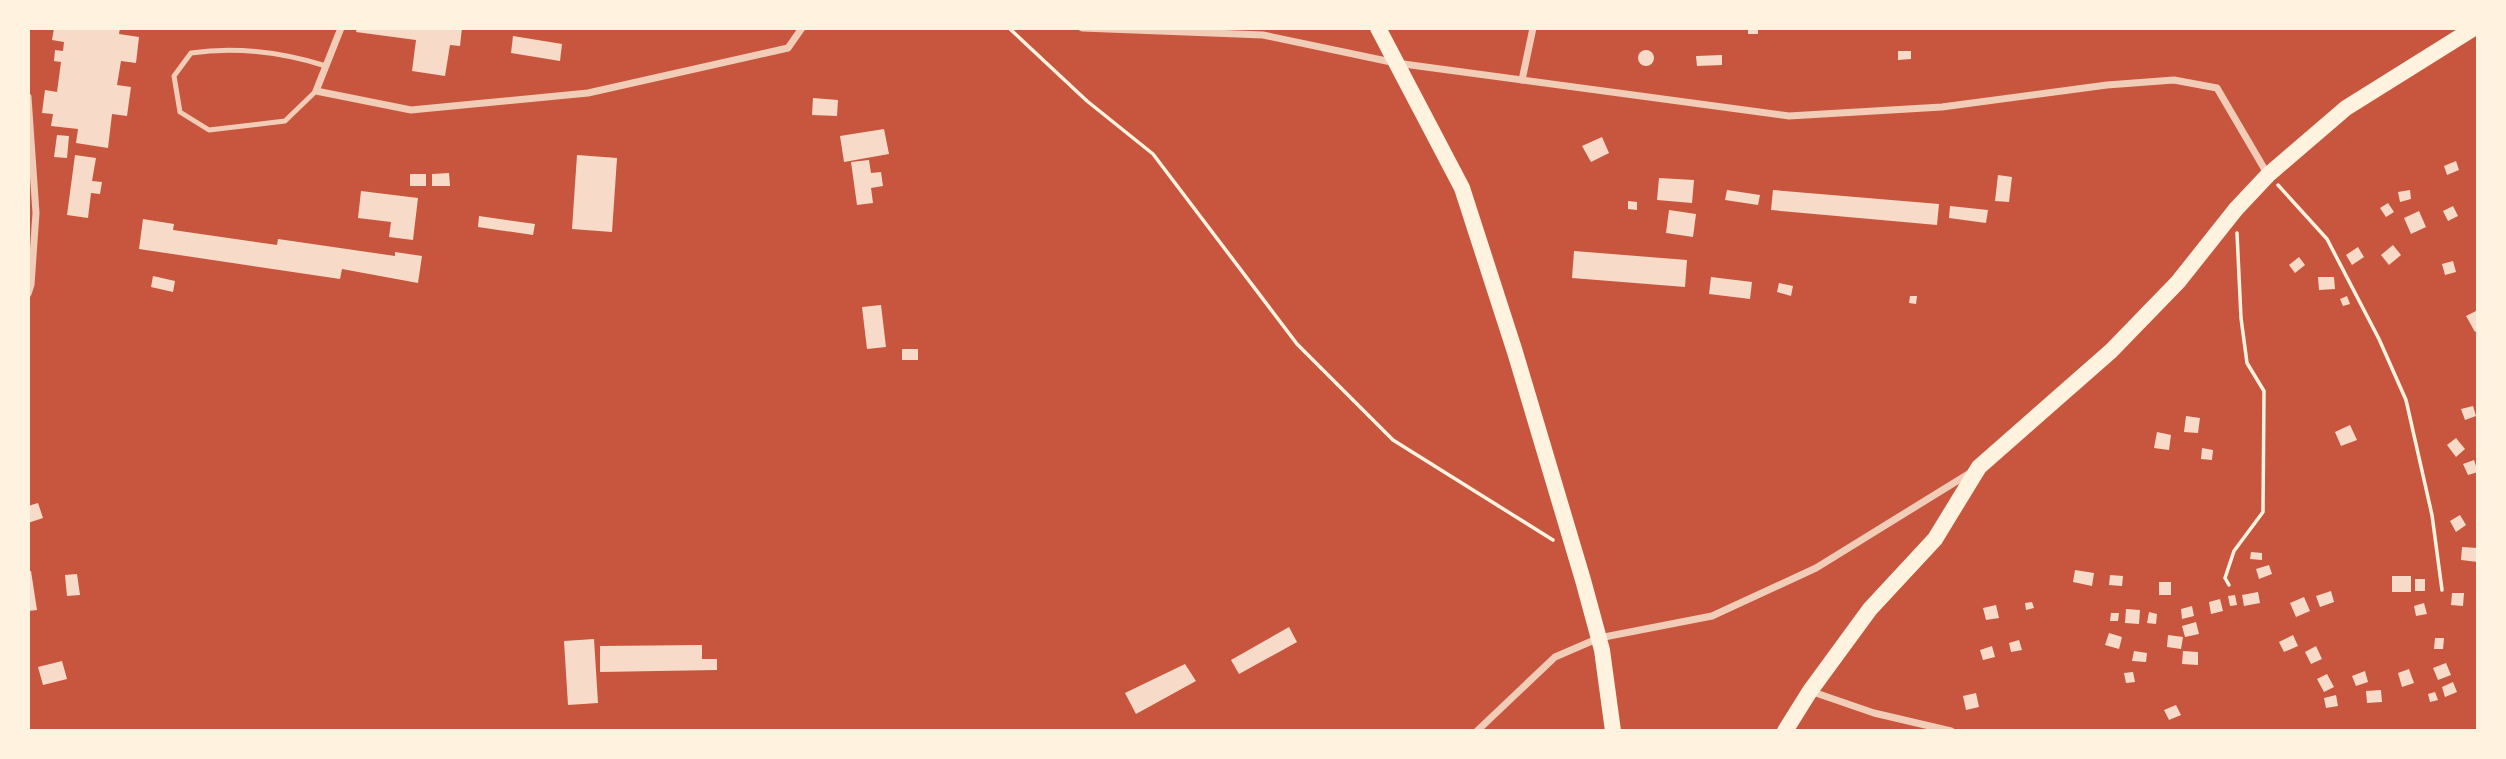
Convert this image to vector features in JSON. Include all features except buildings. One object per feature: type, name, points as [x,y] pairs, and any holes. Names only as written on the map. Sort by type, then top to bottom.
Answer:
[{"type":"main road","points":[[1378,28],[1462,188],[1515,352],[1599,638],[1613,731]]},
{"type":"main road","points":[[1785,731],[1810,691],[1870,609],[1935,539],[1979,467],[2111,351],[2178,282],[2236,209],[2268,175],[2346,108],[2473,28]]},
{"type":"street","points":[[341,28],[316,91],[411,110],[588,93],[788,48],[802,28]]},
{"type":"street","points":[[1082,28],[1263,36],[1396,63],[1789,116],[1942,107],[2107,85],[2174,80],[2217,88],[2268,175]]},
{"type":"street","points":[[1522,80],[1533,28]]},
{"type":"street","points":[[28,97],[36,212],[31,285],[28,294]]},
{"type":"street","points":[[1477,731],[1555,657],[1599,638],[1712,616],[1816,568],[1979,467]]},
{"type":"street","points":[[1810,691],[1874,713],[1951,731]]},
{"type":"lane","points":[[316,91],[285,121],[209,130],[180,112],[174,76],[191,53],[221,48],[267,52],[326,66]]},
{"type":"path","points":[[1009,28],[1087,101],[1153,153],[1297,344],[1393,440],[1575,553]]},
{"type":"path","points":[[2268,175],[2327,239],[2379,339],[2406,400],[2432,515],[2442,590]]},
{"type":"path","points":[[2229,585],[2225,578],[2234,551],[2263,512],[2264,391],[2247,363],[2241,318],[2236,209]]}]
